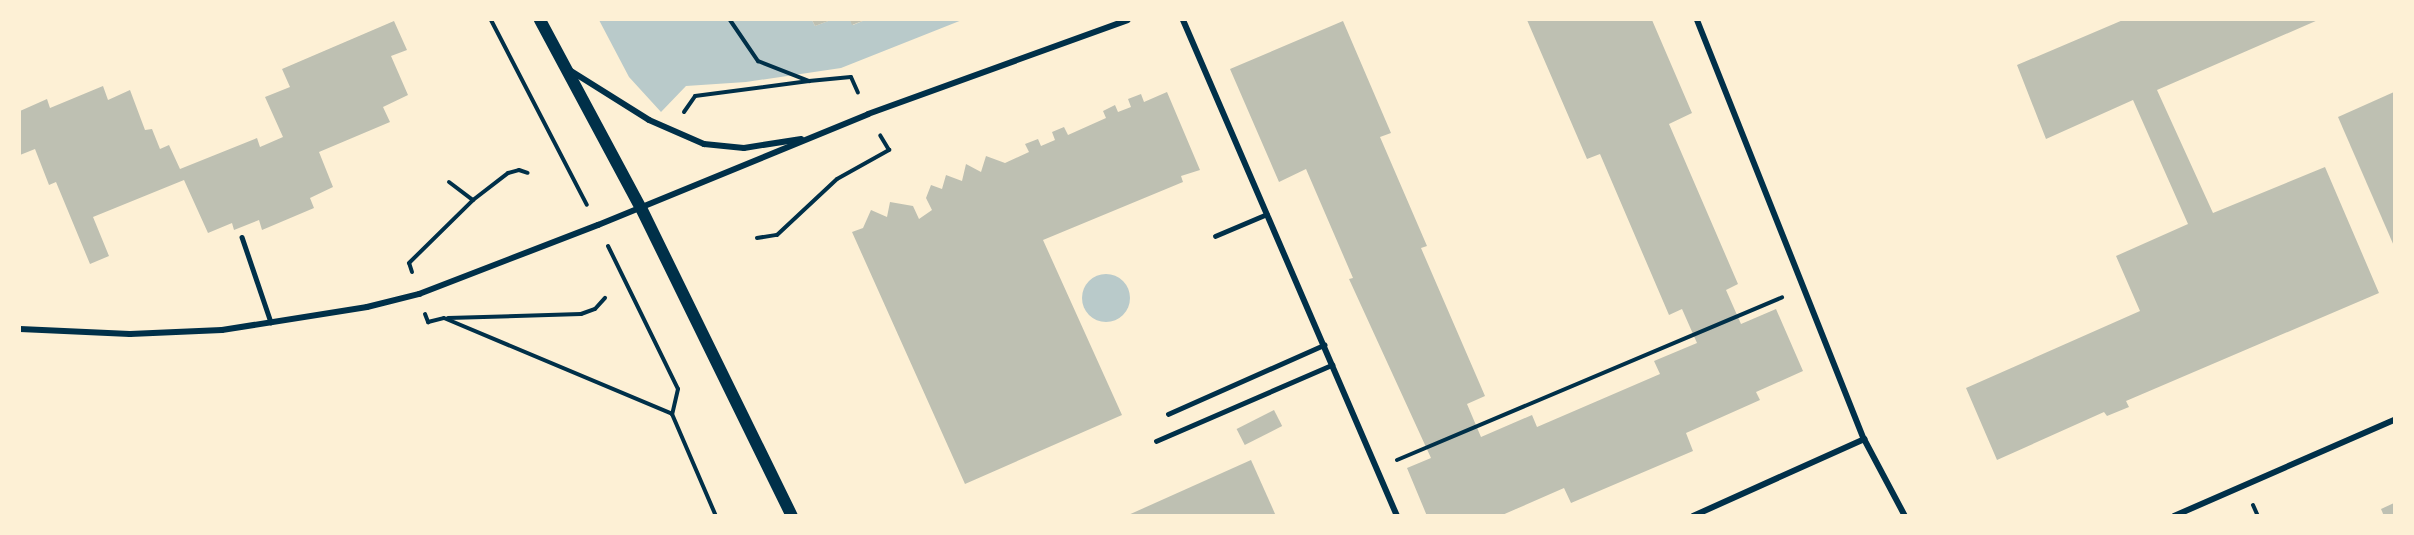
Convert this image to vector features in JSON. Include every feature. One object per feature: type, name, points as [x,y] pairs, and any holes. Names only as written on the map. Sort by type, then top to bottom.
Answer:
[{"type":"main road","points":[[540,20],[641,208],[792,516]]},
{"type":"street","points":[[20,329],[130,334],[222,330],[419,294],[641,208],[868,114],[1128,20]]},
{"type":"street","points":[[1183,20],[1398,516]]},
{"type":"street","points":[[1698,20],[1864,439],[1905,516]]},
{"type":"street","points":[[566,68],[649,120],[704,144],[744,148],[813,137]]},
{"type":"street","points":[[2174,516],[2394,420]]},
{"type":"street","points":[[1692,516],[1864,439]]},
{"type":"lane","points":[[1215,236],[1268,213]]},
{"type":"lane","points":[[242,237],[271,322]]},
{"type":"lane","points":[[1168,414],[1324,345]]},
{"type":"lane","points":[[1156,441],[1332,365]]},
{"type":"path","points":[[730,20],[758,61],[810,81]]},
{"type":"path","points":[[683,113],[695,96],[851,77],[868,114],[889,150],[837,179],[777,235],[757,238]]},
{"type":"path","points":[[528,173],[519,170],[508,172],[473,200],[409,263],[428,322],[444,318],[581,314],[595,309],[605,298]]},
{"type":"path","points":[[449,182],[473,200]]},
{"type":"path","points":[[1377,469],[1804,288]]},
{"type":"path","points":[[444,318],[672,414],[716,516]]},
{"type":"shaded area","points":[[599,20],[812,20],[815,26],[831,20],[850,20],[853,25],[865,20],[962,20],[841,68],[746,82],[686,86],[661,112],[629,77]]},
{"type":"shaded area","points":[[1106,274],[1123,281],[1130,298],[1123,315],[1106,322],[1089,315],[1082,298],[1089,281]]},
{"type":"building","points":[[812,20],[831,20],[815,26]]},
{"type":"building","points":[[850,20],[865,20],[852,25]]},
{"type":"building","points":[[1527,20],[1652,20],[1692,113],[1669,124],[1738,284],[1726,290],[1741,324],[1776,309],[1803,371],[1756,392],[1760,400],[1686,433],[1693,451],[1571,503],[1564,488],[1500,516],[1427,516],[1407,468],[1431,458],[1349,279],[1353,278],[1306,169],[1279,182],[1230,69],[1343,21],[1391,133],[1380,137],[1427,246],[1421,248],[1485,396],[1467,404],[1481,437],[1532,415],[1537,427],[1660,374],[1654,361],[1697,343],[1682,309],[1669,315],[1600,154],[1587,159]]},
{"type":"building","points":[[2123,20],[2318,20],[2157,90],[2213,213],[2325,167],[2379,293],[2126,401],[2129,407],[2107,416],[2104,412],[1997,460],[1966,388],[2140,311],[2116,256],[2188,224],[2133,100],[2046,139],[2017,65]]},
{"type":"building","points":[[394,21],[407,50],[391,56],[408,95],[383,107],[390,122],[319,152],[333,187],[310,198],[314,208],[262,230],[259,220],[234,230],[232,223],[208,233],[184,180],[93,217],[109,256],[90,264],[56,182],[49,185],[35,149],[20,155],[20,111],[47,99],[50,108],[103,86],[108,100],[130,90],[145,130],[152,129],[160,149],[169,145],[180,169],[257,138],[260,147],[283,137],[265,97],[290,87],[282,69]]},
{"type":"building","points":[[1167,92],[1200,170],[1181,176],[1183,182],[1043,240],[1122,415],[965,484],[852,232],[863,228],[871,210],[887,217],[890,202],[913,206],[919,219],[932,210],[926,198],[931,185],[942,189],[946,175],[962,181],[966,164],[981,172],[986,156],[1005,163],[1029,152],[1025,144],[1038,139],[1041,146],[1055,140],[1052,132],[1064,127],[1068,135],[1106,118],[1103,111],[1115,105],[1118,112],[1131,107],[1128,99],[1141,94],[1144,102]]},
{"type":"building","points":[[2394,92],[2394,246],[2338,117]]},
{"type":"building","points":[[1274,410],[1282,426],[1245,445],[1237,429]]},
{"type":"building","points":[[1251,460],[1276,516],[1126,516]]},
{"type":"building","points":[[2394,503],[2394,516],[2384,516],[2381,509]]}]
